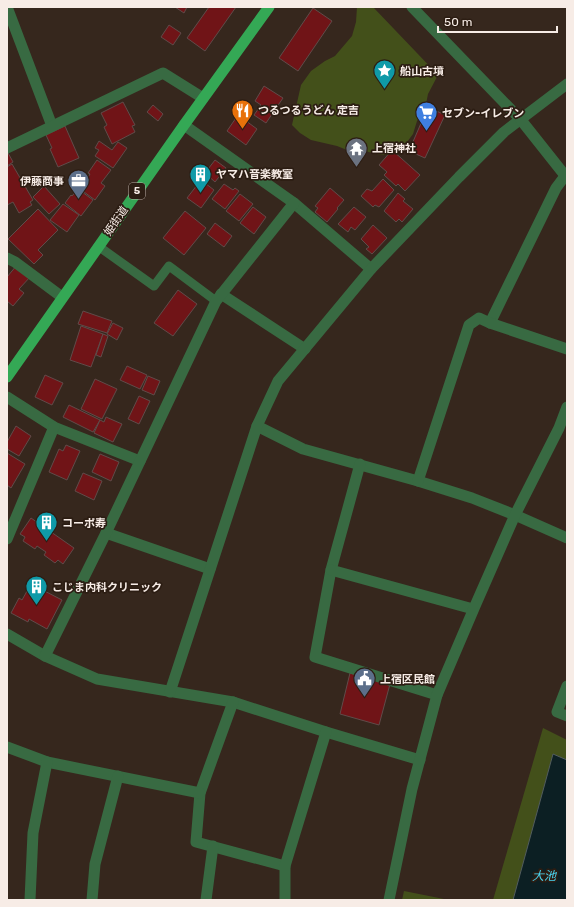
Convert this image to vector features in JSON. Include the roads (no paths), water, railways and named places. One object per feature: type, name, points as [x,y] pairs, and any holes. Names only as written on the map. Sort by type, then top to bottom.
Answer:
[{"type":"main road","name":"姫街道","points":[[7,377],[98,246],[269,7]]},
{"type":"street","points":[[7,7],[52,126]]},
{"type":"street","points":[[412,7],[521,120],[566,177],[556,188],[490,323]]},
{"type":"street","points":[[7,148],[163,73],[203,98]]},
{"type":"street","points":[[170,692],[257,426],[278,381],[371,269],[504,132],[567,84]]},
{"type":"street","points":[[184,125],[294,204],[371,269]]},
{"type":"street","points":[[44,656],[106,534],[219,297],[294,204]]},
{"type":"street","points":[[7,258],[15,262],[62,297]]},
{"type":"street","points":[[219,297],[305,349]]},
{"type":"street","points":[[418,481],[469,325],[479,318],[567,349]]},
{"type":"street","points":[[7,397],[54,427],[140,461]]},
{"type":"street","points":[[389,900],[412,789],[437,695],[515,515],[559,428],[567,407]]},
{"type":"street","points":[[257,426],[303,449],[360,464],[472,498],[567,538]]},
{"type":"street","points":[[7,539],[54,427]]},
{"type":"street","points":[[360,464],[331,570],[315,657],[437,695]]},
{"type":"street","points":[[106,534],[210,569]]},
{"type":"street","points":[[331,570],[473,609]]},
{"type":"street","points":[[7,634],[44,656],[97,679],[233,702],[420,760]]},
{"type":"street","points":[[567,686],[557,712],[567,716]]},
{"type":"street","points":[[233,702],[200,793],[196,842],[285,866]]},
{"type":"street","points":[[285,900],[285,866],[326,732]]},
{"type":"street","points":[[7,747],[47,762],[200,793]]},
{"type":"street","points":[[30,900],[33,832],[47,762]]},
{"type":"street","points":[[92,900],[95,864],[118,776]]},
{"type":"street","points":[[206,900],[213,846]]},
{"type":"lane","points":[[98,246],[154,286],[169,266],[219,297]]},
{"type":"water","name":"大池","points":[[553,754],[567,760],[567,900],[513,900]]},
{"type":"place","name":"船山古墳","points":[[385,90]]},
{"type":"place","name":"つるつるうどん 定吉","points":[[242,130]]},
{"type":"place","name":"セブン-イレブン","points":[[427,132]]},
{"type":"place","name":"上宿神社","points":[[357,168]]},
{"type":"place","name":"ヤマハ音楽教室","points":[[201,194]]},
{"type":"place","name":"伊藤商事","points":[[79,200]]},
{"type":"place","name":"コーポ寿","points":[[47,542]]},
{"type":"place","name":"こじま内科クリニック","points":[[36,606]]},
{"type":"place","name":"上宿区民館","points":[[365,698]]}]
